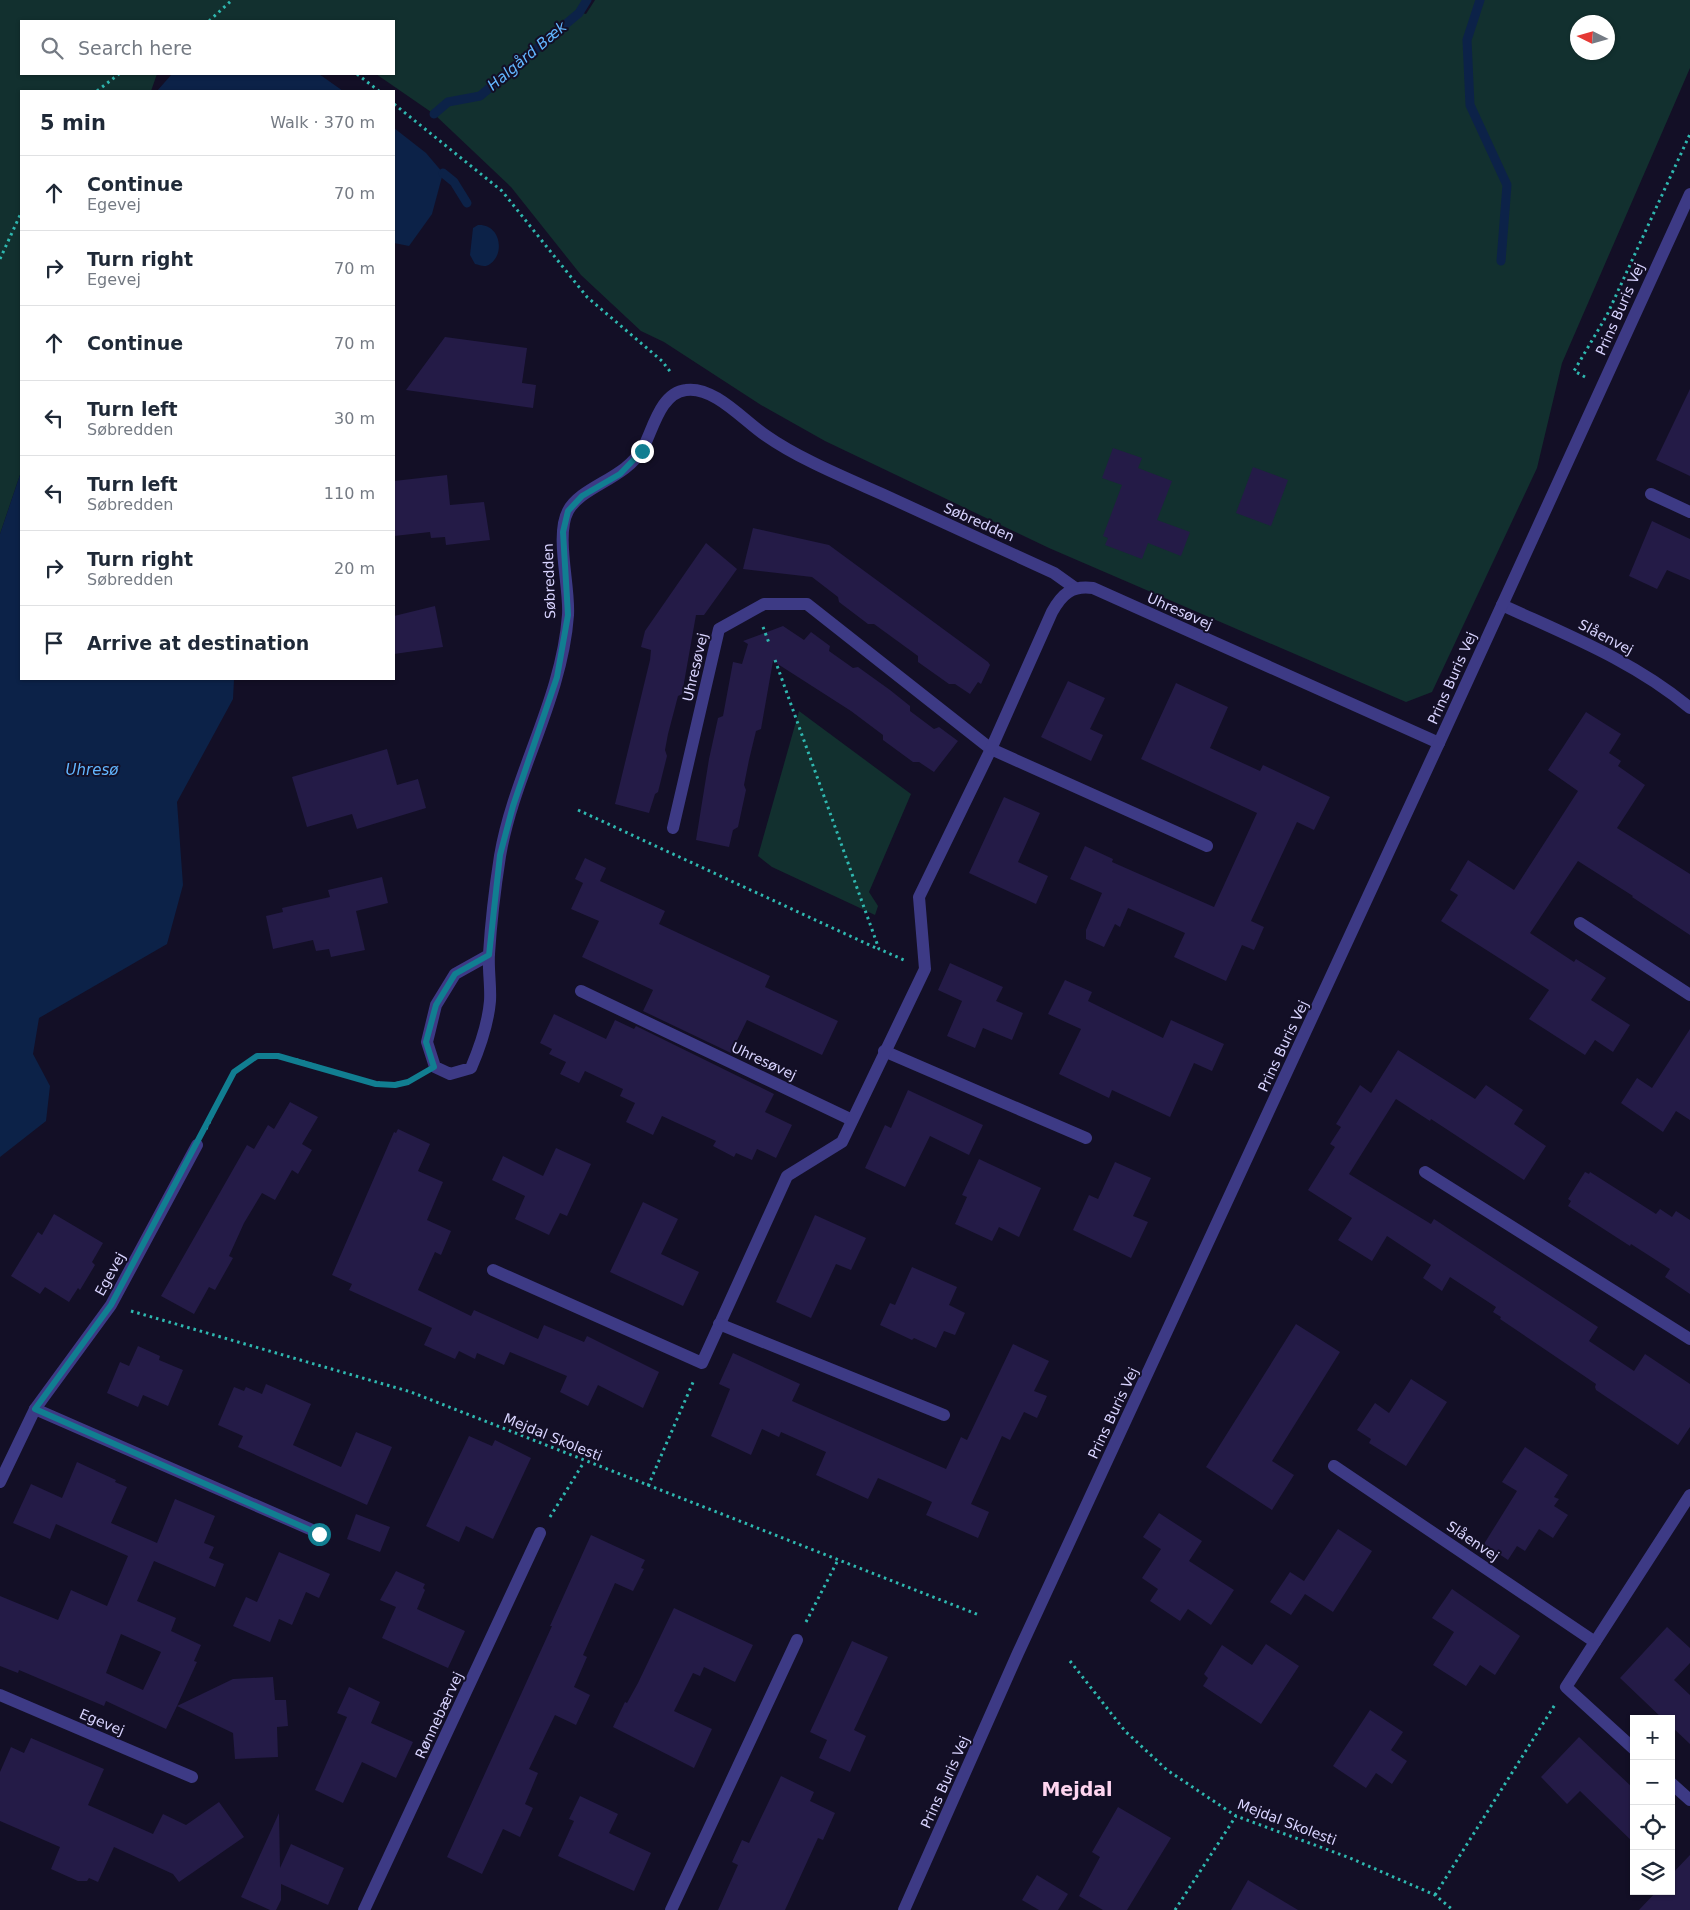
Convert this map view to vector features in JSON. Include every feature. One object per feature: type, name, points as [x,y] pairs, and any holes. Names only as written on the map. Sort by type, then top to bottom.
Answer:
[{"type":"street","name":"Prins Buris Vej","points":[[904,1910],[1018,1653],[1439,744],[1690,194]]},
{"type":"street","name":"Søbredden","points":[[434,1067],[450,1074],[471,1068],[482,1042],[490,1002],[489,955],[500,855],[513,806],[558,668],[568,615],[563,532],[568,511],[582,496],[620,474],[642,451],[657,417],[668,399],[684,389],[702,391],[726,404],[765,435],[830,470],[1054,573],[1075,588]]},
{"type":"street","points":[[1652,494],[1690,512]]},
{"type":"street","name":"Uhresøvej","points":[[1075,588],[1094,588],[1439,744]]},
{"type":"street","points":[[493,1270],[702,1364],[787,1176],[842,1142],[925,969],[919,897],[991,749],[1060,598],[1075,588]]},
{"type":"street","name":"Uhresøvej","points":[[673,828],[719,629],[764,604],[808,604],[991,749],[1207,846]]},
{"type":"street","name":"Slåenvej","points":[[1502,605],[1558,629],[1614,657],[1664,686],[1690,708]]},
{"type":"street","points":[[1580,923],[1690,995]]},
{"type":"street","points":[[434,1067],[426,1042],[436,1005],[455,974],[489,955]]},
{"type":"street","name":"Uhresøvej","points":[[581,991],[852,1120]]},
{"type":"street","points":[[884,1051],[1086,1138]]},
{"type":"street","name":"Egevej","points":[[0,1482],[35,1409],[111,1305],[197,1145]]},
{"type":"street","points":[[1425,1172],[1690,1339]]},
{"type":"street","points":[[720,1324],[944,1415]]},
{"type":"street","points":[[35,1409],[319,1534]]},
{"type":"street","name":"Slåenvej","points":[[1334,1466],[1595,1642]]},
{"type":"street","points":[[1630,1745],[1566,1687],[1690,1495]]},
{"type":"street","name":"Rønnebærvej","points":[[364,1910],[540,1533]]},
{"type":"street","points":[[671,1910],[797,1640]]},
{"type":"street","name":"Egevej","points":[[0,1695],[192,1777]]},
{"type":"street","points":[[1675,1787],[1690,1800]]},
{"type":"path","points":[[210,20],[232,0]]},
{"type":"path","points":[[98,90],[117,75]]},
{"type":"path","points":[[358,75],[378,90]]},
{"type":"path","points":[[395,105],[502,192],[587,297],[662,361],[684,389]]},
{"type":"path","points":[[1602,387],[1574,371],[1607,315],[1690,134]]},
{"type":"path","points":[[0,259],[20,215]]},
{"type":"path","points":[[775,660],[878,949]]},
{"type":"path","points":[[578,810],[925,969]]},
{"type":"path","points":[[197,1145],[234,1072],[257,1056],[278,1056],[376,1084],[408,1082],[434,1067]]},
{"type":"path","name":"Mejdal Skolesti","points":[[111,1305],[411,1392],[584,1462],[978,1615]]},
{"type":"path","points":[[648,1486],[702,1364]]},
{"type":"path","points":[[540,1533],[584,1462]]},
{"type":"path","points":[[797,1640],[838,1560]]},
{"type":"path","name":"Mejdal Skolesti","points":[[1070,1661],[1125,1731],[1167,1770],[1236,1816],[1350,1858],[1435,1895],[1454,1910]]},
{"type":"path","points":[[1435,1895],[1566,1687]]},
{"type":"path","points":[[1175,1910],[1236,1816]]},
{"type":"green space","points":[[0,0],[587,0],[579,12],[586,14],[595,0],[1690,0],[1690,68],[1562,363],[1537,468],[1432,692],[1406,702],[1049,548],[825,441],[761,405],[664,342],[641,331],[581,275],[511,187],[434,114],[377,75],[395,75],[395,20],[20,20],[20,75],[157,75],[151,90],[20,90],[20,475],[0,534]]},
{"type":"green space","points":[[799,711],[911,794],[869,892],[878,906],[875,915],[772,867],[758,856]]},
{"type":"water","points":[[171,75],[320,75],[342,90],[158,90]]},
{"type":"water","points":[[395,129],[426,153],[443,173],[432,214],[409,246],[395,243]]},
{"type":"water","points":[[478,225],[492,229],[498,240],[498,254],[486,266],[475,264],[470,255],[473,228]]},
{"type":"water","name":"Uhresø","points":[[20,475],[20,680],[234,680],[233,699],[177,802],[183,885],[167,944],[39,1018],[33,1054],[50,1086],[46,1121],[0,1157],[0,534]]},
{"type":"building","points":[[445,337],[527,348],[522,383],[536,385],[533,408],[406,390]]},
{"type":"building","points":[[1690,389],[1690,476],[1656,460]]},
{"type":"building","points":[[1113,448],[1142,458],[1138,468],[1172,481],[1157,520],[1190,532],[1181,556],[1148,543],[1142,559],[1105,545],[1108,538],[1103,536],[1122,485],[1102,478]]},
{"type":"building","points":[[1253,467],[1288,480],[1271,526],[1236,513]]},
{"type":"building","points":[[447,475],[450,505],[484,502],[490,540],[446,545],[445,537],[431,538],[430,532],[395,536],[395,481]]},
{"type":"building","points":[[1652,521],[1690,539],[1690,580],[1667,570],[1657,589],[1629,576]]},
{"type":"building","points":[[753,528],[829,545],[988,662],[990,665],[981,684],[978,682],[970,694],[955,684],[949,684],[918,662],[918,656],[874,624],[868,624],[839,602],[838,597],[812,577],[743,569]]},
{"type":"building","points":[[706,543],[737,569],[704,615],[696,615],[682,694],[678,696],[665,750],[667,756],[658,792],[655,794],[649,813],[615,804],[650,660],[651,650],[641,647],[645,631]]},
{"type":"building","points":[[435,606],[443,647],[395,654],[395,616]]},
{"type":"building","points":[[783,626],[804,640],[811,632],[830,646],[829,651],[853,668],[858,667],[890,690],[910,706],[910,711],[934,729],[939,727],[958,741],[934,772],[919,762],[913,762],[883,740],[883,735],[851,711],[773,661],[761,729],[756,731],[749,760],[744,785],[746,790],[738,827],[733,830],[729,847],[696,840],[709,759],[718,718],[723,716],[733,662],[742,664],[748,644],[743,641]]},
{"type":"building","points":[[1068,681],[1105,698],[1090,729],[1103,735],[1091,761],[1041,737]]},
{"type":"building","points":[[1176,683],[1228,707],[1210,748],[1260,771],[1263,765],[1330,797],[1314,830],[1297,822],[1251,921],[1264,927],[1254,950],[1242,945],[1226,981],[1174,957],[1185,933],[1128,908],[1120,927],[1115,924],[1104,947],[1086,939],[1086,930],[1102,893],[1070,879],[1085,846],[1113,859],[1112,862],[1214,907],[1257,813],[1141,759]]},
{"type":"building","points":[[1586,712],[1621,734],[1609,753],[1621,761],[1618,766],[1645,785],[1617,828],[1690,874],[1690,935],[1578,861],[1530,933],[1574,962],[1576,959],[1606,978],[1591,1000],[1630,1025],[1613,1052],[1595,1040],[1585,1055],[1529,1019],[1549,990],[1441,921],[1458,895],[1450,890],[1468,860],[1514,890],[1578,791],[1548,770]]},
{"type":"building","points":[[387,749],[397,785],[418,779],[426,808],[357,829],[352,814],[307,827],[292,777]]},
{"type":"building","points":[[1004,797],[1040,813],[1018,862],[1048,876],[1036,904],[969,873]]},
{"type":"building","points":[[585,858],[606,868],[600,881],[665,911],[659,924],[770,976],[765,987],[838,1021],[822,1055],[747,1020],[731,1053],[643,1011],[653,990],[582,957],[599,921],[571,909],[583,883],[575,879]]},
{"type":"building","points":[[382,877],[388,903],[356,911],[365,950],[331,957],[329,949],[316,951],[313,940],[273,949],[266,916],[283,912],[282,908],[330,897],[328,890]]},
{"type":"building","points":[[950,963],[1003,987],[996,1001],[1023,1013],[1012,1040],[983,1028],[975,1048],[947,1036],[962,1001],[938,990]]},
{"type":"building","points":[[1065,980],[1092,992],[1088,1001],[1163,1038],[1171,1020],[1224,1044],[1212,1071],[1194,1063],[1170,1117],[1112,1090],[1109,1098],[1059,1074],[1081,1029],[1048,1014]]},
{"type":"building","points":[[554,1014],[606,1039],[615,1020],[634,1029],[636,1026],[774,1094],[765,1112],[792,1125],[776,1158],[757,1149],[752,1160],[736,1153],[734,1157],[713,1146],[716,1141],[662,1116],[653,1135],[626,1122],[635,1103],[620,1096],[623,1089],[585,1071],[579,1083],[560,1074],[566,1062],[549,1054],[552,1049],[540,1043]]},
{"type":"building","points":[[1690,1029],[1690,1120],[1676,1111],[1663,1132],[1621,1103],[1637,1078],[1652,1088]]},
{"type":"building","points":[[1398,1050],[1475,1099],[1486,1085],[1523,1110],[1514,1124],[1546,1146],[1524,1180],[1431,1119],[1430,1121],[1396,1099],[1349,1174],[1431,1224],[1434,1219],[1598,1327],[1589,1341],[1634,1371],[1645,1354],[1690,1384],[1690,1427],[1678,1445],[1596,1390],[1596,1384],[1500,1319],[1501,1317],[1493,1312],[1496,1307],[1450,1277],[1442,1291],[1423,1278],[1431,1265],[1387,1236],[1372,1261],[1338,1240],[1352,1218],[1308,1190],[1335,1147],[1330,1144],[1341,1127],[1336,1124],[1360,1085],[1371,1093]]},
{"type":"building","points":[[908,1090],[983,1125],[969,1155],[930,1136],[905,1187],[865,1168],[885,1125],[891,1128]]},
{"type":"building","points":[[290,1102],[318,1117],[302,1144],[312,1150],[298,1174],[292,1170],[275,1200],[262,1193],[244,1223],[229,1256],[233,1258],[215,1290],[209,1287],[194,1314],[161,1296],[247,1145],[254,1149],[268,1125],[274,1129]]},
{"type":"building","points":[[398,1129],[430,1144],[418,1171],[443,1182],[427,1220],[451,1231],[441,1255],[435,1252],[418,1290],[471,1316],[474,1310],[538,1339],[544,1325],[584,1342],[587,1336],[659,1372],[643,1408],[598,1385],[588,1406],[560,1392],[567,1376],[510,1352],[504,1365],[477,1353],[475,1359],[459,1351],[455,1359],[424,1345],[432,1328],[349,1290],[352,1284],[332,1275],[394,1132],[396,1133]]},
{"type":"building","points":[[556,1148],[591,1164],[567,1216],[560,1213],[549,1235],[515,1219],[525,1196],[492,1180],[503,1156],[543,1176]]},
{"type":"building","points":[[979,1159],[1041,1188],[1019,1237],[999,1227],[992,1241],[955,1224],[967,1197],[962,1195]]},
{"type":"building","points":[[1115,1162],[1151,1178],[1133,1216],[1148,1222],[1131,1258],[1073,1230],[1089,1195],[1098,1199]]},
{"type":"building","points":[[1585,1172],[1589,1174],[1590,1172],[1656,1214],[1660,1209],[1672,1217],[1676,1211],[1690,1220],[1690,1294],[1665,1277],[1670,1269],[1568,1206],[1571,1201],[1568,1199]]},
{"type":"building","points":[[643,1202],[678,1219],[661,1254],[699,1272],[683,1306],[610,1272]]},
{"type":"building","points":[[54,1214],[103,1243],[92,1262],[95,1265],[80,1290],[78,1288],[69,1302],[45,1287],[40,1294],[11,1276],[38,1232],[42,1235]]},
{"type":"building","points":[[815,1215],[866,1238],[851,1270],[836,1264],[811,1318],[776,1302]]},
{"type":"building","points":[[912,1267],[957,1287],[949,1305],[965,1313],[955,1335],[944,1331],[936,1348],[914,1338],[912,1340],[880,1325],[890,1303],[895,1305]]},
{"type":"building","points":[[1296,1324],[1340,1352],[1272,1461],[1294,1475],[1272,1510],[1206,1467]]},
{"type":"building","points":[[1013,1344],[1049,1361],[1034,1391],[1047,1396],[1037,1418],[1024,1412],[1010,1440],[1002,1436],[971,1504],[989,1512],[978,1538],[926,1515],[932,1502],[878,1478],[868,1499],[816,1475],[826,1452],[781,1432],[779,1437],[762,1429],[751,1455],[711,1436],[730,1389],[719,1384],[733,1353],[800,1384],[792,1401],[946,1469],[961,1437],[967,1440]]},
{"type":"building","points":[[138,1346],[160,1356],[159,1360],[183,1370],[168,1406],[143,1395],[138,1407],[107,1393],[120,1362],[129,1366]]},
{"type":"building","points":[[1411,1379],[1447,1402],[1406,1466],[1369,1443],[1371,1439],[1357,1430],[1375,1403],[1389,1413]]},
{"type":"building","points":[[266,1384],[311,1404],[293,1445],[341,1467],[356,1432],[392,1447],[367,1505],[238,1447],[243,1436],[218,1425],[234,1387],[244,1391],[246,1387],[262,1394]]},
{"type":"building","points":[[469,1436],[492,1446],[495,1440],[531,1458],[493,1539],[466,1526],[459,1542],[426,1526]]},
{"type":"building","points":[[1525,1447],[1568,1475],[1554,1497],[1559,1499],[1554,1506],[1568,1515],[1553,1538],[1539,1529],[1525,1551],[1517,1546],[1508,1560],[1484,1544],[1517,1491],[1502,1482]]},
{"type":"building","points":[[77,1462],[127,1487],[111,1523],[157,1543],[175,1499],[215,1516],[204,1543],[214,1547],[209,1558],[224,1564],[215,1587],[154,1561],[137,1601],[176,1618],[171,1631],[201,1645],[194,1661],[197,1662],[166,1729],[106,1701],[104,1706],[19,1670],[18,1673],[0,1666],[0,1596],[58,1620],[71,1590],[107,1606],[128,1556],[56,1524],[50,1539],[13,1523],[31,1484],[62,1498]],"holes":[[[121,1634],[161,1652],[143,1690],[106,1673]]]},
{"type":"building","points":[[1159,1513],[1202,1541],[1189,1561],[1234,1590],[1211,1625],[1188,1609],[1180,1621],[1150,1601],[1158,1589],[1142,1578],[1161,1549],[1143,1537]]},
{"type":"building","points":[[356,1514],[390,1527],[380,1552],[347,1539]]},
{"type":"building","points":[[1338,1529],[1372,1551],[1333,1612],[1305,1594],[1291,1615],[1270,1602],[1290,1572],[1304,1581]]},
{"type":"building","points":[[591,1535],[645,1560],[641,1568],[644,1569],[633,1591],[615,1583],[583,1655],[587,1657],[574,1687],[590,1695],[576,1725],[555,1715],[529,1769],[538,1773],[525,1804],[533,1808],[520,1837],[503,1829],[482,1874],[447,1857],[552,1626],[550,1626]]},
{"type":"building","points":[[279,1552],[330,1574],[319,1598],[306,1592],[292,1625],[279,1619],[270,1642],[233,1626],[246,1597],[257,1602]]},
{"type":"building","points":[[396,1571],[425,1584],[423,1588],[425,1590],[417,1609],[465,1631],[448,1668],[382,1638],[396,1607],[380,1600]]},
{"type":"building","points":[[1452,1589],[1520,1636],[1495,1675],[1480,1665],[1466,1686],[1433,1665],[1454,1632],[1432,1618]]},
{"type":"building","points":[[674,1608],[753,1645],[735,1682],[704,1667],[700,1676],[693,1673],[674,1711],[712,1729],[694,1768],[613,1727],[625,1702],[627,1703],[638,1683]]},
{"type":"building","points":[[1667,1627],[1690,1648],[1690,1663],[1674,1680],[1690,1695],[1690,1744],[1675,1730],[1675,1715],[1659,1715],[1620,1678]]},
{"type":"building","points":[[852,1641],[888,1657],[854,1730],[866,1736],[850,1772],[819,1758],[827,1740],[810,1732]]},
{"type":"building","points":[[1266,1644],[1299,1666],[1261,1724],[1203,1686],[1208,1678],[1204,1674],[1222,1645],[1252,1665]]},
{"type":"building","points":[[273,1677],[275,1700],[286,1700],[288,1726],[277,1727],[278,1757],[235,1759],[233,1733],[177,1706],[233,1679]]},
{"type":"building","points":[[349,1687],[380,1702],[371,1723],[413,1742],[396,1778],[362,1762],[343,1803],[315,1790],[347,1717],[337,1713]]},
{"type":"building","points":[[1370,1710],[1403,1732],[1391,1750],[1407,1761],[1392,1784],[1376,1773],[1366,1788],[1333,1766]]},
{"type":"building","points":[[1579,1737],[1630,1785],[1630,1839],[1580,1791],[1567,1804],[1541,1777]]},
{"type":"building","points":[[31,1738],[104,1769],[88,1805],[153,1834],[163,1814],[186,1825],[219,1802],[244,1837],[179,1882],[173,1874],[114,1847],[98,1882],[89,1878],[87,1881],[78,1881],[51,1869],[60,1847],[0,1821],[0,1772],[11,1747],[24,1753]]},
{"type":"building","points":[[781,1776],[814,1792],[810,1801],[835,1813],[823,1840],[818,1838],[785,1910],[718,1910],[738,1865],[732,1862],[742,1840],[749,1843]]},
{"type":"building","points":[[580,1796],[618,1814],[609,1833],[651,1853],[634,1891],[558,1856],[574,1821],[569,1819]]},
{"type":"building","points":[[1118,1807],[1171,1838],[1127,1910],[1103,1910],[1079,1896],[1100,1857],[1092,1852]]},
{"type":"building","points":[[279,1813],[280,1868],[291,1844],[344,1868],[328,1905],[281,1884],[281,1900],[276,1910],[270,1910],[241,1897]]},
{"type":"building","points":[[1690,1855],[1690,1910],[1639,1910],[1653,1895],[1675,1895],[1675,1871]]},
{"type":"building","points":[[1037,1875],[1068,1894],[1058,1910],[1039,1910],[1022,1900]]},
{"type":"building","points":[[1248,1880],[1298,1910],[1231,1910]]},
{"type":"waterway","name":"Halgård Bæk","points":[[434,114],[448,102],[480,96],[579,13],[587,0]]},
{"type":"waterway","points":[[1480,0],[1467,40],[1470,105],[1507,185],[1501,261]]},
{"type":"waterway","points":[[443,173],[454,182],[467,203]]},
{"type":"district","name":"Mejdal","points":[[1077,1789]]},
{"type":"route","points":[[319,1534],[35,1409],[111,1305],[234,1072],[257,1056],[278,1056],[376,1084],[395,1085],[408,1082],[434,1067],[426,1042],[436,1005],[455,974],[489,955],[500,855],[513,806],[557,677],[568,615],[563,532],[568,511],[582,496],[620,474],[642,451]]}]
